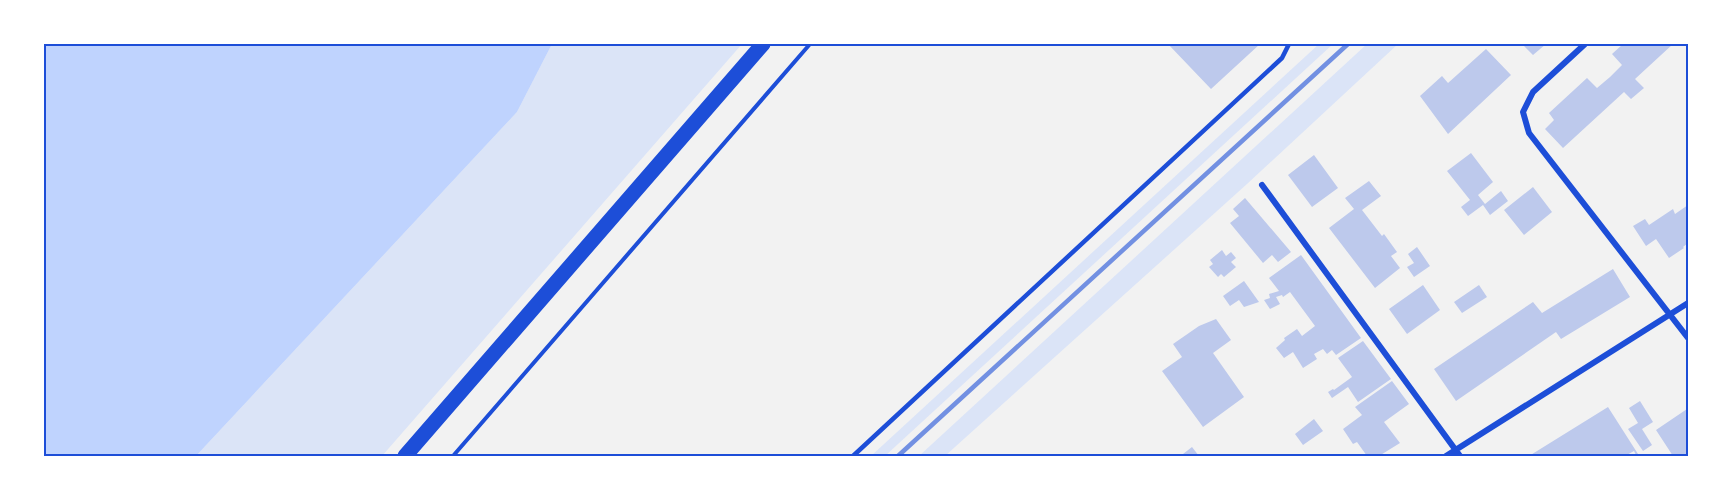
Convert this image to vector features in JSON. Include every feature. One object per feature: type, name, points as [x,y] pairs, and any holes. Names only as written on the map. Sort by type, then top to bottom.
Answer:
[{"type":"main road","points":[[405,456],[764,44]]},
{"type":"street","points":[[1585,44],[1533,92],[1523,112],[1529,133],[1689,338]]},
{"type":"street","points":[[1262,185],[1458,453]]},
{"type":"street","points":[[1446,456],[1458,453],[1689,303]]},
{"type":"lane","points":[[853,456],[1282,58],[1289,44]]},
{"type":"path","points":[[453,456],[810,44]]},
{"type":"shaded area","points":[[552,44],[742,44],[382,456],[196,456],[517,112]]},
{"type":"shaded area","points":[[1319,44],[1333,44],[885,456],[871,456]]},
{"type":"shaded area","points":[[1367,44],[1398,44],[1247,184],[945,456],[919,456]]},
{"type":"water","points":[[44,44],[552,44],[517,112],[196,456],[44,456]]},
{"type":"building","points":[[1168,44],[1260,44],[1211,89]]},
{"type":"building","points":[[1522,44],[1546,44],[1533,55]]},
{"type":"building","points":[[1623,44],[1673,44],[1635,79],[1644,88],[1631,99],[1624,92],[1563,148],[1545,129],[1554,120],[1549,113],[1587,78],[1597,88],[1610,77],[1622,65],[1612,54]]},
{"type":"building","points":[[1486,49],[1511,75],[1448,134],[1420,96],[1442,76],[1448,83]]},
{"type":"building","points":[[1471,153],[1493,182],[1478,195],[1485,204],[1501,191],[1508,201],[1490,215],[1483,205],[1468,216],[1461,207],[1470,200],[1447,171]]},
{"type":"building","points":[[1314,155],[1338,188],[1312,207],[1288,175]]},
{"type":"building","points":[[1369,181],[1381,196],[1362,210],[1397,252],[1391,256],[1400,268],[1375,288],[1329,228],[1354,209],[1345,198]]},
{"type":"building","points":[[1533,187],[1552,212],[1524,235],[1504,210]]},
{"type":"building","points":[[1245,198],[1291,252],[1278,262],[1272,255],[1263,263],[1230,223],[1239,216],[1233,209]]},
{"type":"building","points":[[1688,205],[1688,243],[1669,258],[1656,239],[1646,246],[1633,226],[1645,219],[1649,225],[1673,209],[1675,214]]},
{"type":"building","points":[[1417,247],[1430,266],[1414,277],[1407,267],[1414,263],[1408,254]]},
{"type":"building","points":[[1222,250],[1226,256],[1231,252],[1236,258],[1231,262],[1236,267],[1224,277],[1221,274],[1218,277],[1209,267],[1213,264],[1210,260]]},
{"type":"building","points":[[1301,255],[1361,338],[1336,355],[1332,350],[1327,354],[1323,349],[1314,354],[1317,359],[1303,368],[1293,352],[1284,358],[1276,348],[1285,340],[1284,338],[1297,329],[1302,336],[1315,326],[1290,292],[1283,297],[1282,295],[1276,297],[1280,304],[1270,309],[1264,300],[1270,298],[1269,294],[1279,291],[1269,278]]},
{"type":"building","points":[[1613,269],[1630,297],[1561,339],[1556,332],[1456,401],[1434,369],[1533,302],[1542,313]]},
{"type":"building","points":[[1244,281],[1259,302],[1244,307],[1239,300],[1230,306],[1223,296]]},
{"type":"building","points":[[1423,285],[1440,310],[1407,334],[1389,309]]},
{"type":"building","points":[[1479,285],[1487,297],[1462,313],[1454,302]]},
{"type":"building","points":[[1216,319],[1231,340],[1213,353],[1244,397],[1203,427],[1162,371],[1182,357],[1173,344],[1199,326]]},
{"type":"building","points":[[1363,341],[1391,379],[1358,402],[1348,387],[1332,398],[1328,392],[1352,377],[1338,358]]},
{"type":"building","points":[[1392,381],[1409,404],[1384,422],[1400,443],[1379,456],[1367,456],[1357,442],[1353,444],[1343,429],[1362,415],[1355,407]]},
{"type":"building","points":[[1640,401],[1653,422],[1642,429],[1652,445],[1643,451],[1628,429],[1638,423],[1629,408]]},
{"type":"building","points":[[1608,407],[1638,454],[1636,455],[1634,451],[1625,456],[1529,456]]},
{"type":"building","points":[[1687,409],[1688,456],[1673,456],[1656,430]]},
{"type":"building","points":[[1314,419],[1323,431],[1303,445],[1295,434]]},
{"type":"building","points":[[1192,447],[1199,456],[1183,454]]},
{"type":"railway","points":[[898,456],[1348,44]]}]
